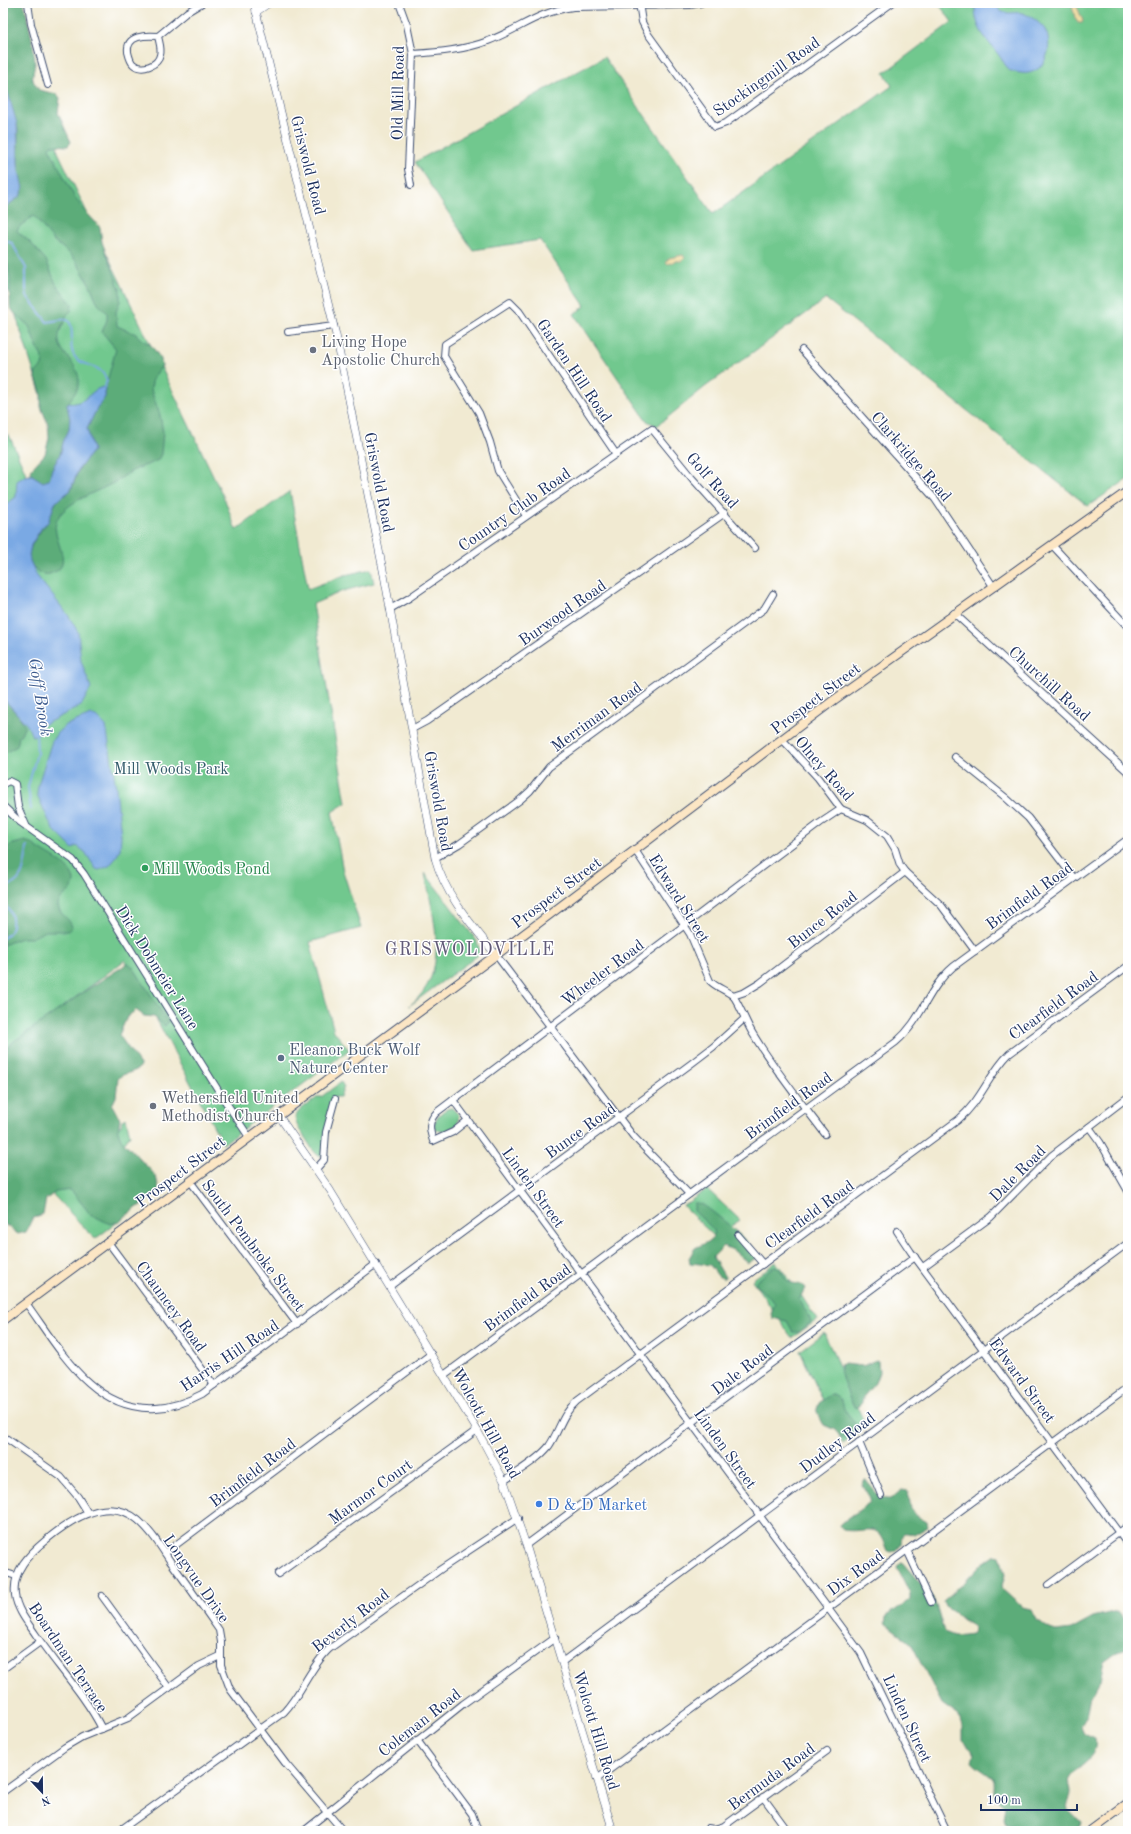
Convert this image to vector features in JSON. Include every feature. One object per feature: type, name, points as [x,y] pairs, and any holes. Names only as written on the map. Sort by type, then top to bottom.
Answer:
[{"type":"main road","name":"Prospect Street","points":[[3,1320],[496,955],[782,739],[954,613],[1128,491]]},
{"type":"main road","points":[[1090,1831],[1128,1803]]},
{"type":"street","points":[[28,3],[31,24],[48,84]]},
{"type":"street","points":[[158,36],[161,54],[158,61],[146,67],[140,67],[133,64],[129,57],[128,50],[134,38],[141,36],[158,36],[188,12],[202,3]]},
{"type":"street","name":"Griswold Road","points":[[254,3],[334,326],[390,610],[435,858],[439,873],[446,888],[496,955]]},
{"type":"street","points":[[256,12],[269,3]]},
{"type":"street","name":"Old Mill Road","points":[[399,3],[408,25],[413,54],[408,169],[411,186]]},
{"type":"street","points":[[413,54],[465,48],[488,41],[556,9],[639,4],[690,5],[701,3]]},
{"type":"street","name":"Stockingmill Road","points":[[639,4],[642,22],[648,34],[715,127],[726,123],[892,3]]},
{"type":"street","name":"Garden Hill Road","points":[[526,516],[498,471],[490,442],[479,413],[444,356],[445,344],[510,302],[518,311],[616,454]]},
{"type":"street","points":[[288,332],[334,326]]},
{"type":"street","name":"Clarkridge Road","points":[[802,350],[935,499],[993,586]]},
{"type":"street","name":"Country Club Road","points":[[390,610],[652,429]]},
{"type":"street","name":"Golf Road","points":[[652,429],[691,477],[756,548]]},
{"type":"street","name":"Burwood Road","points":[[412,729],[427,721],[725,513]]},
{"type":"street","points":[[1052,545],[1128,627]]},
{"type":"street","name":"Merriman Road","points":[[435,858],[459,844],[520,800],[530,791],[549,767],[764,609],[773,594]]},
{"type":"street","name":"Churchill Road","points":[[954,613],[1128,772]]},
{"type":"street","name":"Olney Road","points":[[782,739],[818,778],[841,810],[867,820],[882,831],[891,842],[905,872],[938,901],[975,951]]},
{"type":"street","points":[[955,757],[1005,797],[1028,818],[1074,878]]},
{"type":"street","points":[[3,784],[9,781],[15,784],[18,807],[26,827]]},
{"type":"street","name":"Dick Dobmeier Lane","points":[[3,806],[26,827],[73,860],[84,874],[249,1138]]},
{"type":"street","name":"Wheeler Road","points":[[468,1120],[453,1132],[433,1141],[429,1127],[430,1121],[437,1112],[820,823],[841,810]]},
{"type":"street","name":"Brimfield Road","points":[[444,1374],[903,1036],[920,1015],[940,979],[953,966],[1128,839]]},
{"type":"street","name":"Edward Street","points":[[635,850],[685,926],[698,950],[704,969],[710,981],[733,996]]},
{"type":"street","name":"Bunce Road","points":[[733,996],[745,992],[760,983],[905,872]]},
{"type":"street","points":[[496,955],[618,1117],[651,1156],[689,1194]]},
{"type":"street","name":"Clearfield Road","points":[[504,1481],[546,1449],[554,1438],[562,1418],[571,1406],[958,1120],[974,1104],[997,1068],[1008,1054],[1128,966]]},
{"type":"street","points":[[733,996],[744,1019],[759,1044],[825,1134]]},
{"type":"street","name":"Bunce Road","points":[[390,1286],[708,1051],[744,1019]]},
{"type":"street","name":"Dale Road","points":[[923,1267],[991,1217],[1051,1156],[1128,1097]]},
{"type":"street","points":[[316,1169],[324,1160],[327,1127],[335,1099]]},
{"type":"street","name":"Linden Street","points":[[453,1100],[867,1663],[947,1831]]},
{"type":"street","name":"Wolcott Hill Road","points":[[279,1116],[316,1169],[390,1286],[477,1430],[504,1481],[518,1518],[612,1831]]},
{"type":"street","points":[[1089,1127],[1100,1142],[1128,1191]]},
{"type":"street","name":"South Pembroke Street","points":[[190,1181],[297,1324]]},
{"type":"street","name":"Edward Street","points":[[897,1231],[1128,1545]]},
{"type":"street","points":[[738,1235],[763,1264]]},
{"type":"street","name":"Chauncey Road","points":[[108,1242],[214,1385]]},
{"type":"street","name":"Dudley Road","points":[[562,1662],[1128,1243]]},
{"type":"street","name":"Dale Road","points":[[526,1545],[915,1257]]},
{"type":"street","name":"Harris Hill Road","points":[[26,1303],[82,1378],[95,1389],[121,1404],[142,1408],[170,1406],[195,1398],[214,1385],[376,1264]]},
{"type":"street","name":"Brimfield Road","points":[[165,1553],[431,1354]]},
{"type":"street","name":"Dix Road","points":[[597,1779],[1128,1387]]},
{"type":"street","name":"Marmor Court","points":[[278,1574],[477,1430]]},
{"type":"street","points":[[3,1436],[61,1477],[78,1497],[88,1513],[60,1529],[35,1549],[23,1563],[16,1576],[3,1572]]},
{"type":"street","points":[[859,1442],[881,1495]]},
{"type":"street","name":"Longvue Drive","points":[[88,1513],[109,1509],[130,1515],[144,1525],[219,1630],[221,1642],[220,1656],[223,1672],[230,1689],[286,1764],[343,1831]]},
{"type":"street","name":"Beverly Road","points":[[119,1831],[260,1729],[290,1705],[316,1664],[329,1649],[441,1569],[518,1518]]},
{"type":"street","points":[[1048,1585],[1128,1526]]},
{"type":"street","points":[[906,1550],[931,1602]]},
{"type":"street","name":"Boardman Terrace","points":[[16,1576],[15,1588],[17,1603],[40,1642],[92,1712],[102,1729]]},
{"type":"street","points":[[102,1596],[169,1688]]},
{"type":"street","name":"Coleman Road","points":[[304,1831],[475,1695],[555,1638]]},
{"type":"street","points":[[3,1669],[40,1642]]},
{"type":"street","points":[[3,1792],[65,1747],[82,1737],[128,1718],[199,1666],[220,1656]]},
{"type":"street","points":[[417,1740],[472,1814],[478,1831]]},
{"type":"street","name":"Bermuda Road","points":[[708,1828],[714,1829],[724,1826],[827,1751]]},
{"type":"street","points":[[763,1798],[788,1831]]},
{"type":"green space","name":"Mill Woods Park","points":[[3,3],[22,3],[34,86],[35,89],[50,97],[58,152],[225,500],[236,530],[290,491],[308,589],[345,575],[371,569],[374,583],[343,591],[313,604],[346,803],[332,812],[343,871],[361,928],[310,942],[334,1031],[349,1050],[223,1144],[125,960],[31,1031],[154,1195],[95,1239],[20,1160],[3,1165],[3,437],[9,435],[27,476],[62,461],[3,275]]},
{"type":"green space","points":[[3,3],[24,3],[33,44],[35,64],[32,79],[39,90],[57,94],[60,98],[58,113],[71,142],[68,146],[51,145],[49,148],[73,194],[84,210],[100,227],[102,242],[120,289],[120,301],[116,312],[117,326],[136,334],[142,340],[151,345],[161,359],[162,366],[153,378],[151,388],[160,415],[163,432],[161,454],[158,460],[133,471],[115,482],[73,503],[60,515],[56,522],[55,529],[61,551],[62,564],[59,569],[48,574],[39,573],[31,564],[29,558],[32,545],[49,520],[55,503],[71,490],[78,472],[93,450],[87,429],[96,410],[105,397],[106,385],[116,349],[102,332],[107,320],[107,313],[98,304],[90,285],[76,261],[69,253],[54,241],[33,216],[19,227],[17,231],[30,242],[46,260],[56,284],[72,304],[71,311],[66,316],[66,320],[60,330],[59,339],[60,346],[77,372],[79,381],[76,391],[67,405],[70,419],[69,430],[64,440],[60,455],[52,469],[51,478],[46,482],[37,480],[31,472],[32,468],[45,454],[49,438],[48,424],[41,407],[41,391],[35,376],[36,372],[42,366],[43,359],[29,326],[15,314],[10,307],[10,278],[8,265],[3,252],[3,209],[20,196],[23,189],[18,166],[18,129],[3,76]]},
{"type":"green space","points":[[938,3],[1128,3],[1128,479],[1088,506],[826,299],[705,387],[657,426],[647,421],[574,314],[585,306],[540,240],[473,250],[415,162],[604,57],[713,214],[892,86],[884,73],[952,22]]},
{"type":"green space","points":[[3,698],[19,716],[25,727],[19,737],[17,746],[3,754]]},
{"type":"green space","points":[[25,841],[33,844],[59,861],[69,870],[72,875],[74,880],[72,889],[61,899],[58,905],[61,912],[71,923],[72,927],[68,931],[46,931],[31,938],[21,938],[3,945],[3,853],[10,845]]},
{"type":"green space","points":[[425,873],[477,941],[480,951],[477,956],[409,1006],[422,993],[431,978],[435,961],[435,926]]},
{"type":"green space","points":[[128,963],[133,967],[168,1022],[165,1026],[154,1017],[144,1016],[136,1010],[127,1017],[119,1035],[141,1066],[136,1070],[118,1078],[116,1097],[112,1105],[120,1119],[118,1131],[121,1139],[156,1176],[159,1190],[118,1222],[110,1224],[90,1214],[71,1190],[56,1192],[46,1199],[43,1214],[32,1219],[26,1232],[18,1234],[3,1223],[3,1051],[13,1042],[91,987]]},
{"type":"green space","points":[[341,1082],[344,1087],[340,1097],[335,1097],[322,1156],[319,1156],[300,1131],[296,1119],[297,1115],[304,1107],[318,1097],[321,1097]]},
{"type":"green space","points":[[452,1108],[459,1115],[457,1125],[444,1132],[435,1129],[434,1124],[439,1115],[446,1109]]},
{"type":"green space","points":[[126,1118],[130,1135],[124,1143],[119,1139],[116,1127],[121,1126],[122,1120]]},
{"type":"green space","points":[[707,1189],[740,1220],[715,1237],[683,1206]]},
{"type":"green space","points":[[694,1203],[702,1204],[725,1221],[756,1252],[758,1257],[748,1263],[733,1250],[724,1246],[713,1257],[725,1277],[724,1279],[718,1276],[710,1265],[690,1263],[689,1258],[695,1248],[710,1241],[715,1233],[713,1229],[694,1211]]},
{"type":"green space","points":[[776,1262],[801,1295],[817,1320],[792,1338],[752,1280]]},
{"type":"green space","points":[[775,1267],[780,1269],[788,1281],[801,1285],[805,1288],[799,1300],[811,1322],[800,1332],[793,1332],[787,1321],[772,1318],[771,1314],[775,1303],[756,1285],[756,1281],[770,1269]]},
{"type":"green space","points":[[824,1333],[866,1426],[843,1444],[800,1351]]},
{"type":"green space","points":[[876,1360],[878,1361],[879,1372],[875,1383],[864,1396],[861,1405],[855,1408],[845,1387],[841,1375],[840,1365],[863,1366]]},
{"type":"green space","points":[[831,1394],[840,1398],[845,1411],[859,1428],[845,1439],[835,1430],[824,1425],[816,1412],[819,1403]]},
{"type":"green space","points":[[865,1479],[877,1493],[888,1499],[892,1498],[902,1490],[908,1491],[911,1509],[917,1516],[927,1522],[928,1527],[914,1535],[904,1533],[901,1545],[896,1551],[891,1552],[887,1550],[884,1540],[880,1534],[875,1531],[843,1530],[840,1525],[870,1502],[870,1498],[862,1485]]},
{"type":"green space","points":[[995,1555],[1000,1556],[1005,1574],[1002,1586],[1003,1590],[1022,1607],[1031,1609],[1036,1620],[1050,1629],[1056,1631],[1071,1629],[1093,1617],[1117,1611],[1128,1625],[1128,1648],[1115,1653],[1104,1661],[1100,1680],[1089,1700],[1086,1717],[1081,1726],[1084,1733],[1095,1738],[1095,1745],[1091,1757],[1072,1775],[1068,1781],[1071,1796],[1067,1806],[1072,1815],[1081,1822],[1080,1826],[1075,1829],[1052,1832],[1036,1828],[1026,1831],[1005,1825],[1003,1819],[1005,1807],[994,1797],[993,1779],[972,1762],[974,1754],[972,1749],[962,1740],[962,1726],[959,1716],[942,1704],[911,1643],[885,1623],[886,1617],[910,1599],[910,1593],[897,1568],[902,1562],[933,1598],[944,1632],[955,1636],[972,1634],[975,1629],[974,1627],[945,1607],[943,1602],[983,1563]]},
{"type":"sand","points":[[1076,4],[1083,21],[1082,23],[1078,23],[1075,18],[1072,6]]},
{"type":"sand","points":[[683,255],[685,258],[682,261],[676,261],[668,264],[666,262],[669,258]]},
{"type":"water","points":[[975,3],[997,3],[999,10],[1002,12],[1025,14],[1041,25],[1048,36],[1049,43],[1043,64],[1032,72],[1020,73],[1008,70],[986,39],[978,24]]},
{"type":"water","points":[[3,76],[17,124],[18,166],[23,189],[20,196],[3,209]]},
{"type":"water","points":[[99,388],[105,388],[105,397],[96,410],[87,429],[93,450],[78,470],[70,491],[55,503],[48,522],[42,527],[31,545],[29,555],[30,561],[37,576],[68,615],[78,632],[81,661],[91,688],[81,706],[41,726],[39,729],[41,733],[32,736],[27,725],[3,698],[3,507],[16,497],[17,481],[25,476],[32,475],[43,482],[49,480],[52,469],[60,455],[64,440],[69,430],[70,419],[67,404],[76,403],[83,400]]},
{"type":"water","points":[[91,715],[98,718],[106,726],[116,788],[121,836],[120,849],[116,858],[109,866],[99,870],[96,869],[85,852],[77,846],[73,849],[53,829],[37,794],[38,785],[52,741],[57,733],[66,725]]},
{"type":"waterway","name":"Goff Brook","points":[[3,240],[12,243],[26,268],[27,296],[47,322],[65,319],[69,321],[72,330],[71,344],[75,357],[79,361],[101,371],[107,381],[104,388]]},
{"type":"waterway","name":"Goff Brook","points":[[31,809],[28,787],[37,753],[36,733]]},
{"type":"waterway","name":"Goff Brook","points":[[3,886],[15,883],[19,878],[24,867],[27,847]]},
{"type":"waterway","name":"Goff Brook","points":[[3,904],[7,907],[12,916],[12,926],[10,931],[3,938]]},
{"type":"place","name":"Living Hope Apostolic Church","points":[[313,350]]},
{"type":"place","name":"Mill Woods Pond","points":[[145,868]]},
{"type":"place","name":"Eleanor Buck Wolf Nature Center","points":[[281,1058]]},
{"type":"place","name":"Wethersfield United Methodist Church","points":[[153,1106]]},
{"type":"place","name":"D & D Market","points":[[539,1504]]},
{"type":"district","name":"GRISWOLDVILLE","points":[[470,949]]}]
